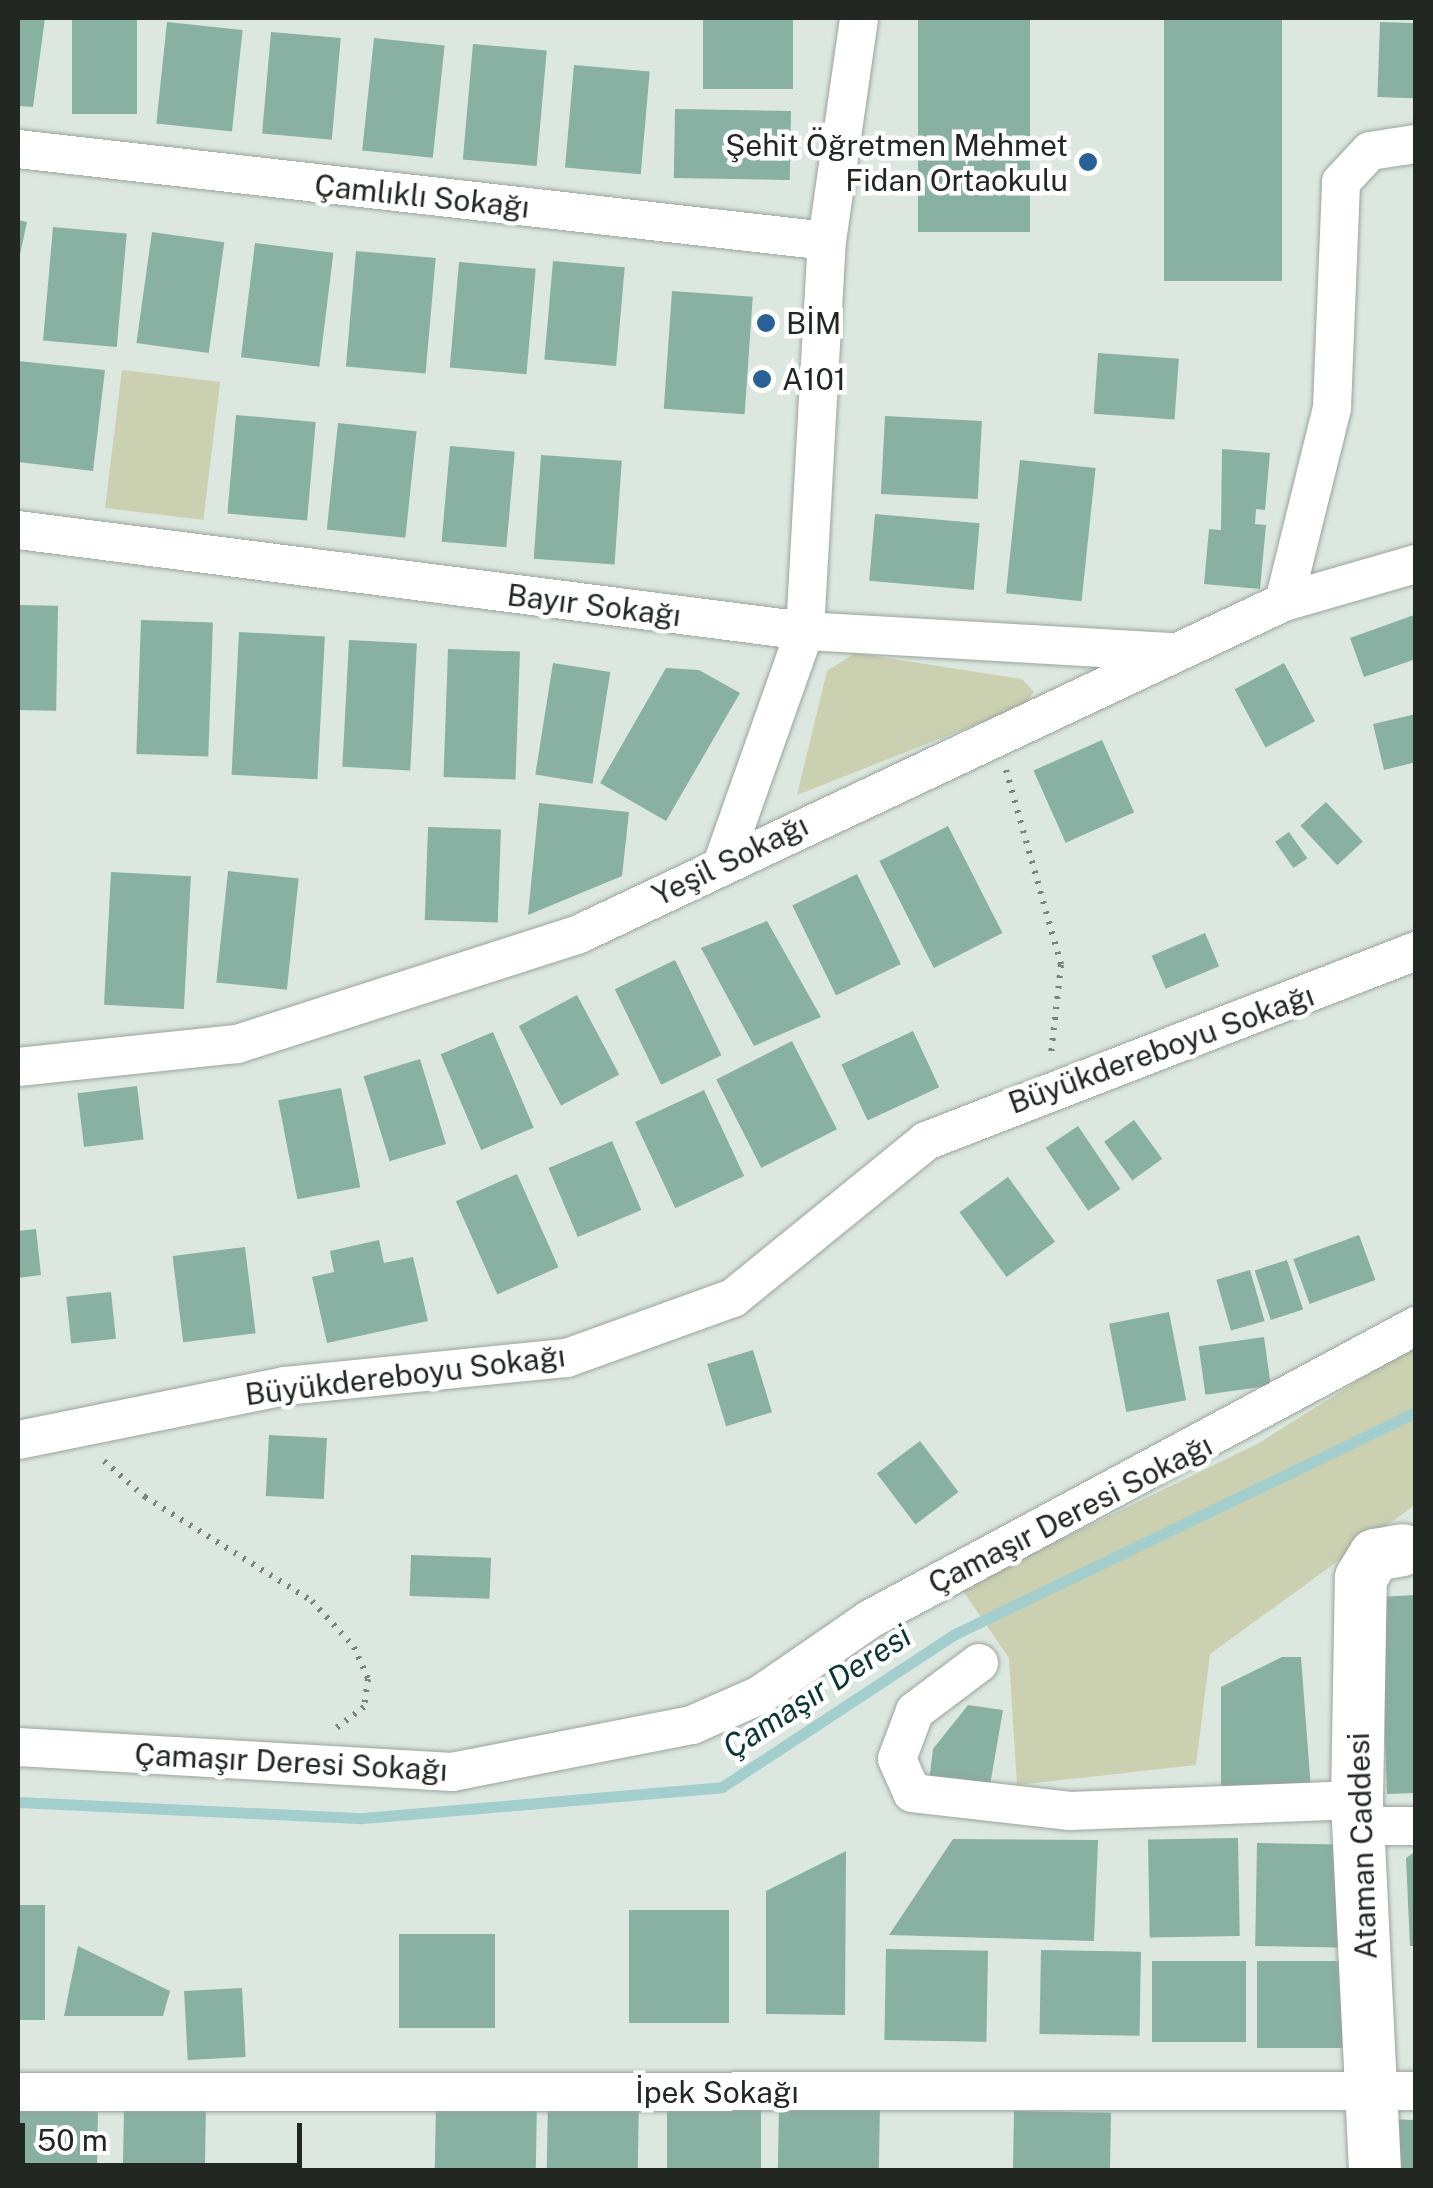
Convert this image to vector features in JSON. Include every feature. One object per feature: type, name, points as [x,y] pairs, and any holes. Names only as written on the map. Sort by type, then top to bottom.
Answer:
[{"type":"street","points":[[722,862],[805,631],[827,241],[860,18]]},
{"type":"street","points":[[1284,602],[1332,408],[1341,182],[1370,151],[1416,144]]},
{"type":"street","name":"Çamlıklı Sokağı","points":[[18,148],[827,241]]},
{"type":"street","name":"Bayır Sokağı","points":[[18,530],[805,631],[1174,653]]},
{"type":"street","name":"Yeşil Sokağı","points":[[18,1068],[237,1044],[577,935],[722,862],[1284,602],[1416,564]]},
{"type":"street","name":"Büyükdereboyu Sokağı","points":[[18,1440],[73,1433],[285,1386],[586,1351],[732,1298],[926,1141],[1048,1088],[1416,951]]},
{"type":"street","name":"Çamaşır Deresi Sokağı","points":[[18,1747],[452,1772],[692,1725],[760,1694],[870,1618],[1416,1326]]},
{"type":"street","name":"Ataman Caddesi","points":[[1375,2170],[1393,2091],[1357,1813],[1361,1578],[1375,1554],[1411,1548]]},
{"type":"street","points":[[979,1662],[915,1711],[896,1758],[912,1793],[1070,1811],[1357,1813],[1416,1826]]},
{"type":"street","name":"İpek Sokağı","points":[[18,2092],[1393,2091]]},
{"type":"path","points":[[996,735],[1061,965],[1048,1088]]},
{"type":"path","points":[[73,1433],[145,1498],[312,1601],[354,1648],[368,1679],[364,1707],[286,1762]]},
{"type":"green space","points":[[122,370],[220,382],[203,520],[105,508]]},
{"type":"green space","points":[[855,653],[1022,679],[1034,692],[1023,706],[797,795],[827,671]]},
{"type":"green space","points":[[1415,1345],[1415,1505],[1210,1654],[1196,1765],[1017,1785],[1009,1658],[961,1588],[1259,1443]]},
{"type":"building","points":[[18,18],[45,18],[33,107],[18,106]]},
{"type":"building","points":[[72,18],[137,18],[137,114],[72,114]]},
{"type":"building","points":[[703,18],[793,18],[793,89],[703,89]]},
{"type":"building","points":[[918,18],[1030,18],[1030,232],[918,232]]},
{"type":"building","points":[[1164,18],[1282,18],[1282,281],[1164,281]]},
{"type":"building","points":[[167,22],[243,30],[232,131],[156,123]]},
{"type":"building","points":[[1380,22],[1416,23],[1413,98],[1377,97]]},
{"type":"building","points":[[271,32],[341,38],[332,140],[262,134]]},
{"type":"building","points":[[374,38],[445,45],[433,158],[362,150]]},
{"type":"building","points":[[473,44],[547,50],[537,166],[463,160]]},
{"type":"building","points":[[574,65],[650,72],[641,174],[565,168]]},
{"type":"building","points":[[675,109],[791,111],[790,180],[674,178]]},
{"type":"building","points":[[18,220],[27,222],[19,259],[18,259]]},
{"type":"building","points":[[53,227],[127,233],[117,347],[43,341]]},
{"type":"building","points":[[152,232],[224,242],[209,353],[136,343]]},
{"type":"building","points":[[255,243],[333,253],[319,367],[241,357]]},
{"type":"building","points":[[356,251],[436,258],[426,374],[346,367]]},
{"type":"building","points":[[553,261],[625,267],[616,366],[544,360]]},
{"type":"building","points":[[459,262],[536,269],[526,374],[450,368]]},
{"type":"building","points":[[672,291],[753,297],[745,414],[664,409]]},
{"type":"building","points":[[1098,353],[1179,359],[1175,420],[1094,414]]},
{"type":"building","points":[[18,361],[105,370],[93,471],[18,462]]},
{"type":"building","points":[[236,415],[316,422],[307,521],[227,514]]},
{"type":"building","points":[[885,416],[982,421],[978,499],[881,494]]},
{"type":"building","points":[[338,423],[417,431],[405,538],[327,529]]},
{"type":"building","points":[[450,446],[515,452],[506,547],[442,542]]},
{"type":"building","points":[[1222,449],[1270,453],[1265,510],[1256,509],[1255,524],[1266,525],[1260,589],[1204,584],[1209,529],[1221,530]]},
{"type":"building","points":[[541,455],[622,461],[615,564],[534,559]]},
{"type":"building","points":[[1020,460],[1096,468],[1082,601],[1006,593]]},
{"type":"building","points":[[875,514],[980,523],[974,590],[869,581]]},
{"type":"building","points":[[18,605],[58,606],[56,711],[18,710]]},
{"type":"building","points":[[1414,615],[1416,659],[1364,677],[1350,638]]},
{"type":"building","points":[[141,620],[213,623],[208,756],[136,754]]},
{"type":"building","points":[[239,632],[325,637],[317,779],[232,775]]},
{"type":"building","points":[[349,640],[417,644],[410,770],[342,767]]},
{"type":"building","points":[[448,649],[520,652],[515,779],[444,777]]},
{"type":"building","points":[[553,663],[610,672],[593,784],[535,775]]},
{"type":"building","points":[[1284,663],[1315,721],[1266,748],[1235,689]]},
{"type":"building","points":[[666,668],[699,670],[740,693],[666,821],[600,783]]},
{"type":"building","points":[[1416,714],[1416,762],[1384,770],[1373,724]]},
{"type":"building","points":[[1102,740],[1134,812],[1066,843],[1033,771]]},
{"type":"building","points":[[1326,802],[1363,841],[1337,865],[1300,826]]},
{"type":"building","points":[[539,803],[629,812],[622,876],[528,915]]},
{"type":"building","points":[[948,826],[1002,933],[934,968],[879,861]]},
{"type":"building","points":[[428,827],[501,830],[498,922],[425,920]]},
{"type":"building","points":[[1289,832],[1307,858],[1293,868],[1275,842]]},
{"type":"building","points":[[228,871],[299,878],[287,990],[216,982]]},
{"type":"building","points":[[111,872],[191,876],[184,1009],[104,1005]]},
{"type":"building","points":[[857,874],[901,964],[836,995],[792,906]]},
{"type":"building","points":[[767,921],[821,1017],[754,1046],[701,948]]},
{"type":"building","points":[[1205,933],[1219,966],[1166,989],[1152,956]]},
{"type":"building","points":[[675,960],[721,1055],[661,1085],[615,989]]},
{"type":"building","points":[[577,995],[619,1074],[561,1105],[519,1026]]},
{"type":"building","points":[[913,1031],[939,1087],[868,1121],[841,1064]]},
{"type":"building","points":[[493,1032],[534,1128],[481,1150],[441,1054]]},
{"type":"building","points":[[792,1041],[837,1129],[761,1168],[716,1080]]},
{"type":"building","points":[[420,1059],[446,1144],[390,1161],[364,1076]]},
{"type":"building","points":[[137,1086],[144,1140],[84,1147],[77,1093]]},
{"type":"building","points":[[341,1088],[360,1187],[297,1199],[278,1100]]},
{"type":"building","points":[[704,1090],[744,1176],[675,1208],[635,1122]]},
{"type":"building","points":[[1134,1120],[1162,1159],[1132,1181],[1104,1142]]},
{"type":"building","points":[[1078,1126],[1120,1189],[1088,1211],[1046,1148]]},
{"type":"building","points":[[612,1141],[641,1210],[578,1237],[548,1168]]},
{"type":"building","points":[[517,1174],[558,1267],[497,1294],[456,1201]]},
{"type":"building","points":[[1008,1177],[1055,1242],[1006,1277],[959,1212]]},
{"type":"building","points":[[36,1229],[41,1275],[18,1278],[18,1231]]},
{"type":"building","points":[[1359,1235],[1375,1280],[1310,1304],[1293,1259]]},
{"type":"building","points":[[379,1240],[384,1263],[413,1257],[428,1321],[327,1343],[312,1277],[334,1272],[330,1251]]},
{"type":"building","points":[[245,1247],[256,1333],[183,1342],[173,1256]]},
{"type":"building","points":[[1287,1260],[1303,1309],[1271,1320],[1255,1271]]},
{"type":"building","points":[[1250,1270],[1265,1321],[1231,1331],[1216,1280]]},
{"type":"building","points":[[111,1292],[116,1339],[71,1343],[66,1297]]},
{"type":"building","points":[[1169,1312],[1186,1400],[1126,1412],[1109,1324]]},
{"type":"building","points":[[1264,1337],[1271,1386],[1205,1395],[1199,1346]]},
{"type":"building","points":[[753,1350],[772,1412],[726,1426],[707,1364]]},
{"type":"building","points":[[269,1435],[327,1438],[324,1499],[266,1496]]},
{"type":"building","points":[[920,1441],[959,1492],[915,1525],[877,1473]]},
{"type":"building","points":[[411,1555],[491,1558],[490,1599],[410,1596]]},
{"type":"building","points":[[1416,1595],[1416,1793],[1387,1794],[1380,1597]]},
{"type":"building","points":[[1282,1657],[1301,1657],[1311,1790],[1221,1792],[1221,1687]]},
{"type":"building","points":[[968,1705],[1003,1710],[989,1791],[929,1781],[933,1749]]},
{"type":"building","points":[[1238,1838],[1240,1936],[1150,1938],[1148,1840]]},
{"type":"building","points":[[953,1839],[1098,1840],[1094,1941],[889,1935]]},
{"type":"building","points":[[1257,1843],[1352,1845],[1350,1948],[1255,1946]]},
{"type":"building","points":[[846,1851],[845,2015],[766,2014],[766,1891]]},
{"type":"building","points":[[1416,1851],[1416,1946],[1410,1946],[1406,1858]]},
{"type":"building","points":[[18,1905],[45,1905],[45,2020],[18,2020]]},
{"type":"building","points":[[629,1910],[729,1910],[729,2023],[629,2023]]},
{"type":"building","points":[[399,1934],[495,1934],[495,2028],[399,2028]]},
{"type":"building","points":[[78,1946],[170,1991],[163,2016],[64,2016]]},
{"type":"building","points":[[886,1949],[988,1951],[986,2042],[884,2040]]},
{"type":"building","points":[[1041,1950],[1141,1952],[1140,2036],[1040,2034]]},
{"type":"building","points":[[1152,1961],[1246,1961],[1246,2042],[1152,2042]]},
{"type":"building","points":[[1257,1961],[1354,1961],[1354,2048],[1257,2048]]},
{"type":"building","points":[[242,1988],[246,2057],[188,2060],[184,1991]]},
{"type":"building","points":[[548,2097],[639,2099],[638,2170],[547,2170]]},
{"type":"building","points":[[436,2100],[537,2102],[536,2170],[435,2170]]},
{"type":"building","points":[[667,2102],[761,2102],[761,2170],[667,2170]]},
{"type":"building","points":[[779,2102],[880,2104],[879,2170],[778,2170]]},
{"type":"building","points":[[124,2106],[206,2107],[205,2170],[123,2170]]},
{"type":"building","points":[[18,2110],[98,2111],[97,2170],[18,2170]]},
{"type":"building","points":[[1014,2111],[1111,2113],[1110,2170],[1013,2170]]},
{"type":"building","points":[[1387,2119],[1416,2120],[1414,2170],[1385,2170]]},
{"type":"waterway","name":"Çamaşır Deresi","points":[[18,1802],[363,1818],[722,1787],[953,1635],[1416,1412]]},
{"type":"place","name":"Şehit Öğretmen Mehmet Fidan Ortaokulu","points":[[1088,162]]},
{"type":"place","name":"BİM","points":[[766,323]]},
{"type":"place","name":"A101","points":[[762,379]]}]
